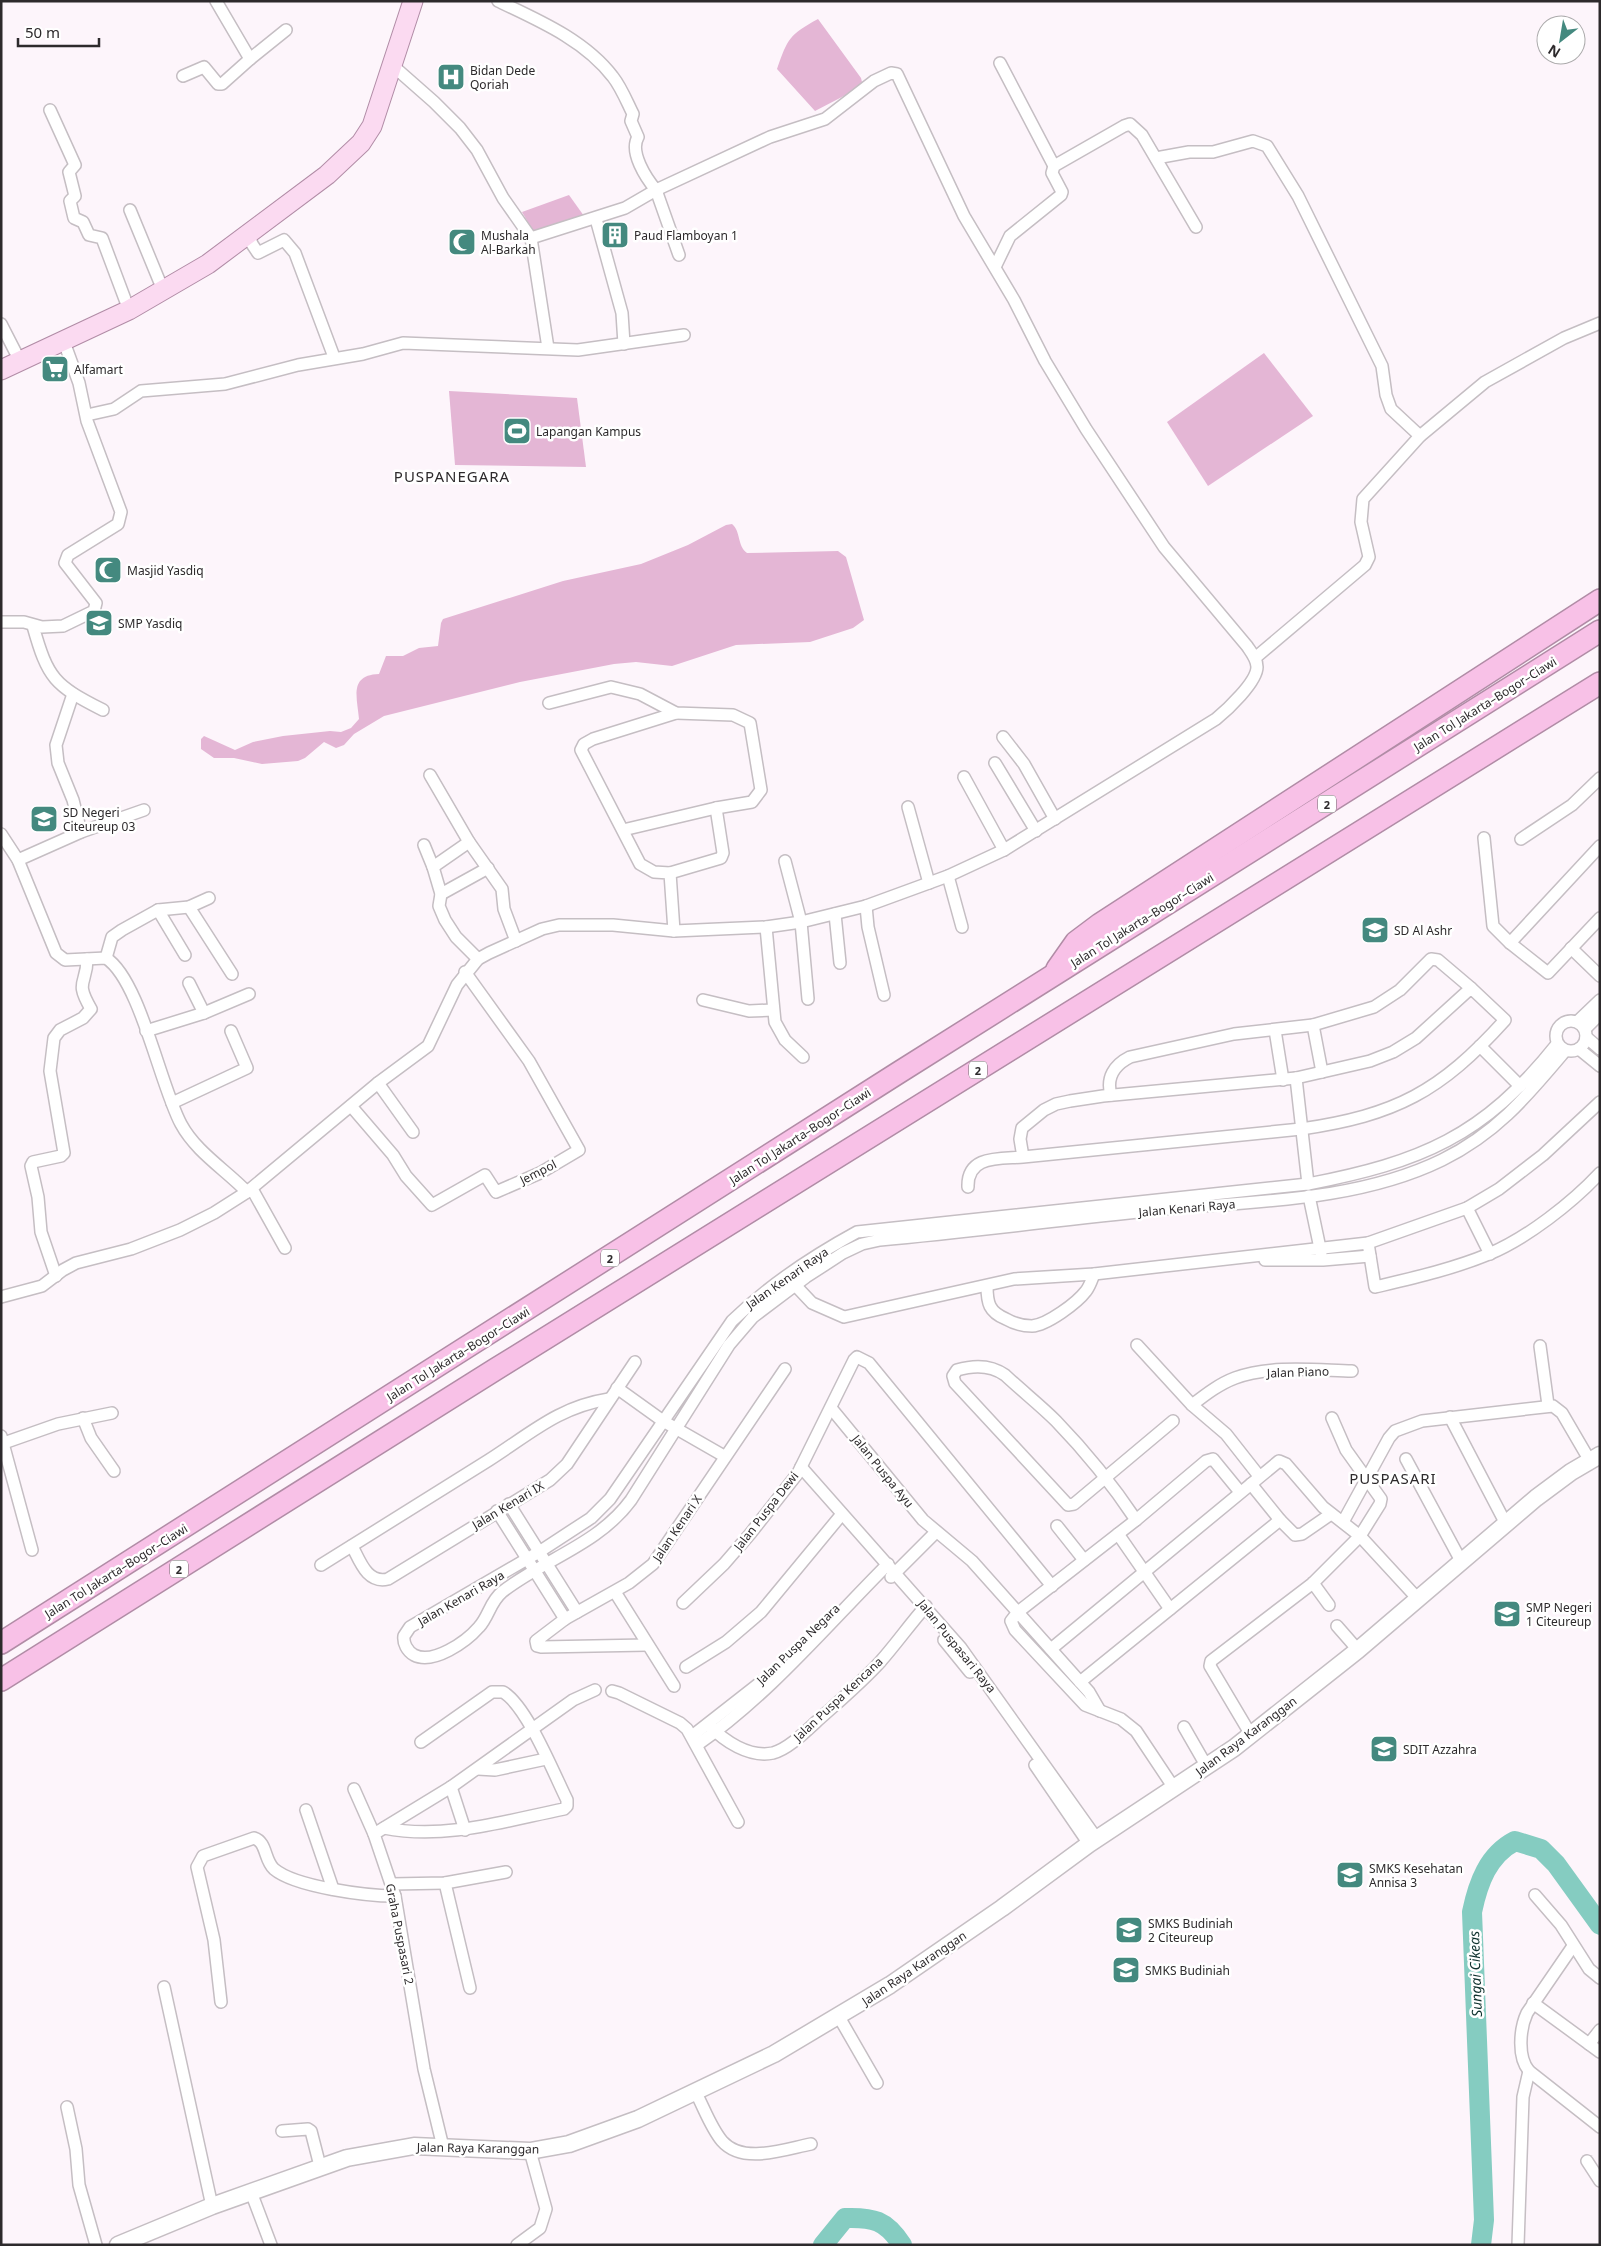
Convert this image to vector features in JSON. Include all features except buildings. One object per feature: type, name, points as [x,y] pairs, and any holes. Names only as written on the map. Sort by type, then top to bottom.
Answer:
[{"type":"highway","points":[[1054,976],[1076,942],[1100,924],[1600,600]]},
{"type":"highway","name":"Jalan Tol Jakarta–Bogor–Ciawi","points":[[1,1643],[1600,632]]},
{"type":"highway","name":"2","points":[[1,1680],[504,1364],[1600,683]]},
{"type":"main road","points":[[1,370],[129,310],[208,264],[327,175],[361,143],[377,114],[413,1]]},
{"type":"street","points":[[216,1],[250,59]]},
{"type":"street","points":[[498,1],[532,17],[579,44],[612,76],[633,114],[631,122],[638,137],[635,142],[636,154],[649,182],[656,190],[679,255]]},
{"type":"street","points":[[183,76],[204,67],[218,84],[222,84],[286,30]]},
{"type":"street","points":[[995,267],[1010,236],[1061,195],[1062,192],[1052,173],[1054,166],[1000,63]]},
{"type":"street","points":[[392,65],[460,128],[477,150],[503,198],[531,238],[548,348]]},
{"type":"street","points":[[1,1297],[42,1286],[76,1263],[131,1249],[180,1230],[214,1213],[250,1190],[378,1083],[431,1042],[447,1002],[465,972],[478,959],[516,940],[542,929],[576,924],[613,924],[674,931],[766,927],[801,922],[866,906],[948,876],[1004,850],[1036,831],[1226,712],[1239,698],[1256,672],[1255,658],[1164,547],[1045,361],[995,267],[964,216],[897,74],[894,72],[874,82],[825,119],[770,136],[656,190],[625,208],[596,219],[531,238]]},
{"type":"street","points":[[50,110],[75,165],[69,172],[75,196],[70,201],[74,218],[83,222],[89,235],[102,238],[129,310]]},
{"type":"street","points":[[1054,166],[1130,124],[1142,135],[1196,227]]},
{"type":"street","points":[[1156,158],[1189,152],[1213,152],[1253,141],[1263,144],[1272,151],[1298,196],[1382,366],[1386,395],[1391,409],[1420,436]]},
{"type":"street","points":[[130,210],[163,290]]},
{"type":"street","points":[[596,219],[622,313],[624,344]]},
{"type":"street","points":[[249,234],[252,244],[258,253],[284,240],[295,253],[334,357]]},
{"type":"street","points":[[1255,658],[1365,565],[1369,557],[1361,522],[1363,499],[1420,436],[1485,382],[1564,338],[1600,323]]},
{"type":"street","points":[[1,324],[20,361]]},
{"type":"street","points":[[86,415],[114,408],[141,391],[225,384],[334,357],[363,354],[403,343],[578,350],[684,335]]},
{"type":"street","points":[[1,622],[24,622],[33,626],[63,626],[95,609],[96,603],[65,563],[65,559],[118,524],[120,519],[121,512],[86,415],[79,383],[64,342]]},
{"type":"street","points":[[33,626],[42,657],[49,672],[72,694],[103,710]]},
{"type":"street","points":[[549,702],[611,687],[640,694],[676,713]]},
{"type":"street","points":[[72,694],[56,745],[58,763],[73,800],[81,832]]},
{"type":"street","points":[[623,830],[716,808],[752,802],[761,790],[752,728],[748,721],[733,715],[676,713],[593,739],[584,744],[580,750],[640,864],[654,872],[670,873],[722,858],[723,853],[716,808]]},
{"type":"street","points":[[1003,737],[1024,764],[1055,819]]},
{"type":"street","points":[[995,763],[1036,831]]},
{"type":"street","points":[[430,775],[469,842],[502,889],[504,909],[516,940]]},
{"type":"street","points":[[964,777],[1004,850]]},
{"type":"street","points":[[1521,838],[1572,805],[1600,778]]},
{"type":"street","points":[[908,807],[929,883]]},
{"type":"street","points":[[18,860],[81,832],[144,810]]},
{"type":"street","points":[[1,834],[18,860],[56,952],[65,960],[106,958],[113,962],[123,976],[146,1031],[172,1103],[190,1138],[250,1190],[284,1248]]},
{"type":"street","points":[[1484,838],[1492,921],[1496,930],[1510,944],[1548,973],[1600,918]]},
{"type":"street","points":[[433,867],[469,842]]},
{"type":"street","points":[[424,845],[442,894],[439,906],[445,920],[456,936],[478,959]]},
{"type":"street","points":[[1510,944],[1600,846]]},
{"type":"street","points":[[785,861],[801,922],[808,999]]},
{"type":"street","points":[[442,894],[488,868]]},
{"type":"street","points":[[670,873],[674,931]]},
{"type":"street","points":[[948,876],[962,927]]},
{"type":"street","points":[[106,958],[110,942],[116,934],[158,910],[190,907],[209,898]]},
{"type":"street","points":[[866,906],[868,927],[884,995]]},
{"type":"street","points":[[190,907],[232,974]]},
{"type":"street","points":[[158,910],[185,955]]},
{"type":"street","points":[[835,914],[840,963]]},
{"type":"street","points":[[766,927],[775,1022],[784,1040],[802,1057]]},
{"type":"street","points":[[1571,948],[1600,976]]},
{"type":"street","points":[[56,1276],[41,1232],[38,1197],[31,1166],[33,1162],[61,1156],[64,1153],[50,1071],[54,1038],[60,1030],[83,1018],[91,1009],[82,994],[81,982],[87,959]]},
{"type":"street","points":[[968,1187],[970,1172],[979,1163],[1301,1129],[1344,1123],[1381,1112],[1414,1098],[1450,1074],[1505,1020],[1438,960],[1431,959],[1400,990],[1374,1007],[1313,1025],[1234,1034],[1130,1057],[1117,1066],[1112,1074],[1108,1084],[1111,1095]]},
{"type":"street","name":"Jempol","points":[[351,1106],[393,1154],[406,1176],[432,1205],[464,1189],[485,1175],[496,1192],[540,1173],[579,1150],[529,1060],[465,972]]},
{"type":"street","points":[[189,983],[204,1013]]},
{"type":"street","points":[[1023,1157],[1020,1131],[1044,1110],[1056,1104],[1111,1095],[1283,1080],[1370,1061],[1393,1052],[1416,1038],[1470,988]]},
{"type":"street","points":[[146,1031],[204,1013],[250,994]]},
{"type":"street","points":[[703,1000],[749,1011],[773,1010]]},
{"type":"street","points":[[1579,1049],[1583,1029],[1600,1000]]},
{"type":"street","points":[[1583,1029],[1600,1014]]},
{"type":"street","points":[[1579,1049],[1572,1052],[1561,1047],[1555,1035],[1559,1026],[1567,1021],[1583,1029],[1600,1049]]},
{"type":"street","points":[[1313,1025],[1322,1072]]},
{"type":"street","points":[[1275,1030],[1283,1080]]},
{"type":"street","points":[[172,1103],[247,1068],[231,1031]]},
{"type":"street","points":[[1480,1046],[1520,1086]]},
{"type":"street","name":"Jalan Kenari Raya","points":[[804,1272],[795,1285],[752,1317],[738,1333],[631,1500],[610,1525],[501,1592],[487,1610],[479,1627],[464,1640],[430,1658],[421,1659],[410,1653],[403,1639],[410,1627],[539,1552],[601,1509],[610,1499],[732,1321],[758,1298],[804,1272],[862,1244],[898,1232],[1163,1204],[1308,1184],[1380,1168],[1437,1146],[1472,1128],[1561,1047]]},
{"type":"street","name":"Jalan Kenari Raya","points":[[1163,1204],[1309,1196],[1394,1178],[1421,1169],[1476,1140],[1521,1104],[1561,1047]]},
{"type":"street","points":[[1579,1049],[1600,1066]]},
{"type":"street","points":[[1296,1078],[1308,1184]]},
{"type":"street","points":[[378,1083],[413,1132]]},
{"type":"street","points":[[795,1285],[812,1303],[844,1317],[1014,1279],[1094,1274],[1250,1257],[1319,1247],[1368,1243],[1467,1208],[1500,1189],[1522,1172],[1600,1102]]},
{"type":"street","points":[[1368,1243],[1375,1287],[1490,1254],[1541,1223],[1575,1197],[1600,1173]]},
{"type":"street","points":[[1309,1196],[1323,1260]]},
{"type":"street","points":[[1467,1208],[1490,1254]]},
{"type":"street","points":[[1250,1257],[1275,1261],[1323,1260],[1370,1256]]},
{"type":"street","points":[[987,1286],[987,1303],[990,1309],[1008,1320],[1031,1326],[1040,1324],[1076,1302],[1087,1290],[1094,1274]]},
{"type":"street","points":[[1137,1344],[1192,1405],[1226,1434],[1280,1520],[1292,1533],[1298,1535],[1331,1514]]},
{"type":"street","points":[[1540,1346],[1548,1406]]},
{"type":"street","name":"Jalan Puspa Dewi","points":[[683,1603],[724,1564],[750,1534],[799,1470],[832,1408],[854,1360],[861,1357],[869,1363],[1052,1586]]},
{"type":"street","name":"Jalan Kenari IX","points":[[352,1546],[365,1570],[372,1577],[377,1580],[388,1579],[550,1480],[559,1473],[574,1454],[635,1362]]},
{"type":"street","points":[[1136,1520],[1107,1477],[1055,1420],[1005,1375],[997,1369],[987,1367],[966,1368],[955,1372],[952,1378],[1066,1504],[1074,1504],[1107,1477],[1173,1421]]},
{"type":"street","name":"Jalan Kenari X","points":[[647,1645],[541,1647],[536,1644],[538,1638],[565,1619],[615,1592],[653,1564],[724,1456],[785,1369]]},
{"type":"street","name":"Jalan Piano","points":[[1192,1405],[1235,1378],[1249,1375],[1287,1370],[1352,1371]]},
{"type":"street","points":[[617,1388],[677,1429],[724,1456]]},
{"type":"street","points":[[321,1564],[492,1458],[550,1418],[586,1402],[609,1399]]},
{"type":"street","points":[[1343,1522],[1365,1479],[1395,1431],[1422,1421],[1548,1406],[1557,1408],[1562,1413],[1597,1457]]},
{"type":"street","name":"Jalan Puspa Ayu","points":[[832,1408],[923,1520],[972,1561],[1080,1682],[1100,1711]]},
{"type":"street","points":[[32,1550],[2,1441],[83,1418],[112,1413]]},
{"type":"street","points":[[1450,1417],[1506,1524]]},
{"type":"street","points":[[83,1418],[91,1438],[114,1471]]},
{"type":"street","points":[[1251,1735],[1210,1666],[1210,1661],[1313,1583],[1360,1536],[1381,1502],[1342,1444],[1332,1418]]},
{"type":"street","name":"Jalan Raya Karanggan","points":[[118,2245],[212,2206],[320,2166],[347,2158],[414,2146],[530,2151],[569,2144],[591,2137],[696,2093],[774,2054],[839,2017],[925,1962],[1093,1842],[1207,1767],[1251,1735],[1358,1650],[1536,1498],[1597,1457]]},
{"type":"street","points":[[1174,1788],[1136,1731],[1121,1719],[1090,1709],[1015,1630],[1011,1622],[1018,1612],[1136,1520],[1210,1459],[1213,1459],[1240,1492]]},
{"type":"street","points":[[1406,1459],[1461,1561]]},
{"type":"street","points":[[1051,1649],[1278,1462],[1284,1462],[1311,1495],[1331,1514],[1360,1536],[1418,1600]]},
{"type":"street","name":"Jalan Puspasari Raya","points":[[799,1470],[923,1609],[1093,1842]]},
{"type":"street","points":[[509,1504],[578,1612]]},
{"type":"street","points":[[497,1511],[565,1619]]},
{"type":"street","points":[[686,1666],[726,1642],[761,1612],[840,1517]]},
{"type":"street","points":[[1080,1682],[1280,1520]]},
{"type":"street","points":[[1057,1526],[1084,1560]]},
{"type":"street","points":[[886,1567],[936,1532]]},
{"type":"street","points":[[1118,1534],[1170,1609]]},
{"type":"street","name":"Jalan Puspa Negara","points":[[712,1729],[790,1661],[886,1567]]},
{"type":"street","points":[[1313,1583],[1329,1605]]},
{"type":"street","points":[[615,1592],[674,1686]]},
{"type":"street","name":"Jalan Puspa Kencana","points":[[712,1729],[722,1739],[747,1750],[761,1754],[779,1751],[806,1731],[860,1682],[881,1661],[923,1609]]},
{"type":"street","points":[[1337,1626],[1358,1650]]},
{"type":"street","points":[[379,1831],[452,1787],[573,1700],[595,1690]]},
{"type":"street","points":[[612,1691],[680,1723],[695,1741],[738,1822]]},
{"type":"street","points":[[379,1831],[446,1832],[465,1830],[566,1807],[567,1800],[532,1730],[515,1701],[504,1692],[492,1692],[421,1742]]},
{"type":"street","points":[[1184,1727],[1207,1767]]},
{"type":"street","points":[[695,1741],[712,1729]]},
{"type":"street","points":[[478,1769],[502,1769],[546,1759]]},
{"type":"street","points":[[452,1787],[465,1830]]},
{"type":"street","name":"Graha Puspasari 2","points":[[354,1789],[379,1831],[395,1896],[424,2069],[443,2147]]},
{"type":"street","points":[[306,1810],[334,1888]]},
{"type":"street","points":[[221,2002],[214,1940],[197,1867],[200,1859],[254,1838],[262,1843],[269,1864],[275,1870],[303,1882],[366,1895],[395,1896]]},
{"type":"street","points":[[392,1884],[445,1883],[506,1872]]},
{"type":"street","points":[[445,1883],[470,1988]]},
{"type":"street","points":[[1534,1895],[1561,1926],[1589,1969],[1600,1978]]},
{"type":"street","points":[[1574,1946],[1533,2003],[1523,2024],[1523,2062],[1529,2071],[1600,2127]]},
{"type":"street","points":[[164,1987],[212,2206]]},
{"type":"street","points":[[1533,2003],[1600,2052]]},
{"type":"street","points":[[839,2017],[877,2083]]},
{"type":"street","points":[[1589,2044],[1600,2030]]},
{"type":"street","points":[[1518,2245],[1524,2097],[1529,2071]]},
{"type":"street","points":[[696,2093],[722,2140],[731,2149],[758,2154],[811,2144]]},
{"type":"street","points":[[67,2107],[76,2149],[79,2186],[96,2245]]},
{"type":"street","points":[[282,2131],[308,2129],[311,2131],[320,2166]]},
{"type":"street","points":[[517,2245],[540,2228],[546,2210],[530,2151]]},
{"type":"street","points":[[1587,2161],[1600,2182]]},
{"type":"street","points":[[251,2192],[271,2245]]},
{"type":"shaded area","points":[[818,19],[861,78],[863,86],[815,111],[777,69],[791,38],[801,29]]},
{"type":"shaded area","points":[[569,195],[584,216],[534,233],[522,212]]},
{"type":"shaded area","points":[[1264,353],[1313,416],[1208,486],[1167,422]]},
{"type":"shaded area","name":"Lapangan Kampus","points":[[449,391],[577,398],[586,467],[455,465]]},
{"type":"shaded area","points":[[732,524],[737,530],[742,546],[747,553],[838,551],[846,557],[864,620],[853,628],[810,642],[736,645],[672,666],[636,662],[614,664],[520,682],[384,716],[354,734],[344,745],[336,748],[324,742],[305,758],[298,761],[262,764],[234,758],[214,758],[201,749],[201,739],[204,736],[235,750],[253,742],[283,736],[330,731],[341,732],[351,728],[359,719],[357,689],[363,678],[379,674],[386,656],[403,656],[419,648],[438,646],[443,619],[563,581],[641,564],[688,545],[726,525]]},
{"type":"waterway","name":"Sungai Cikeas","points":[[1481,2245],[1484,2220],[1472,1912],[1481,1880],[1491,1862],[1515,1841],[1541,1849],[1556,1864],[1600,1925]]},
{"type":"waterway","name":"Sungai Cikeas","points":[[823,2245],[845,2218],[863,2218],[878,2222],[890,2230],[902,2245]]},
{"type":"place","name":"Bidan Dede Qoriah","points":[[451,77]]},
{"type":"place","name":"Paud Flamboyan 1","points":[[615,235]]},
{"type":"place","name":"Mushala Al-Barkah","points":[[462,242]]},
{"type":"place","name":"Alfamart","points":[[55,369]]},
{"type":"place","name":"Lapangan Kampus","points":[[517,431]]},
{"type":"place","name":"Masjid Yasdiq","points":[[108,570]]},
{"type":"place","name":"SMP Yasdiq","points":[[99,623]]},
{"type":"place","name":"SD Negeri Citeureup 03","points":[[44,819]]},
{"type":"place","name":"SD Al Ashr","points":[[1375,930]]},
{"type":"place","name":"SMP Negeri 1 Citeureup","points":[[1507,1614]]},
{"type":"place","name":"SDIT Azzahra","points":[[1384,1749]]},
{"type":"place","name":"SMKS Kesehatan Annisa 3","points":[[1350,1875]]},
{"type":"place","name":"SMKS Budiniah 2 Citeureup","points":[[1129,1930]]},
{"type":"place","name":"SMKS Budiniah","points":[[1126,1970]]},
{"type":"district","name":"PUSPANEGARA","points":[[452,476]]},
{"type":"district","name":"PUSPASARI","points":[[1393,1478]]}]
